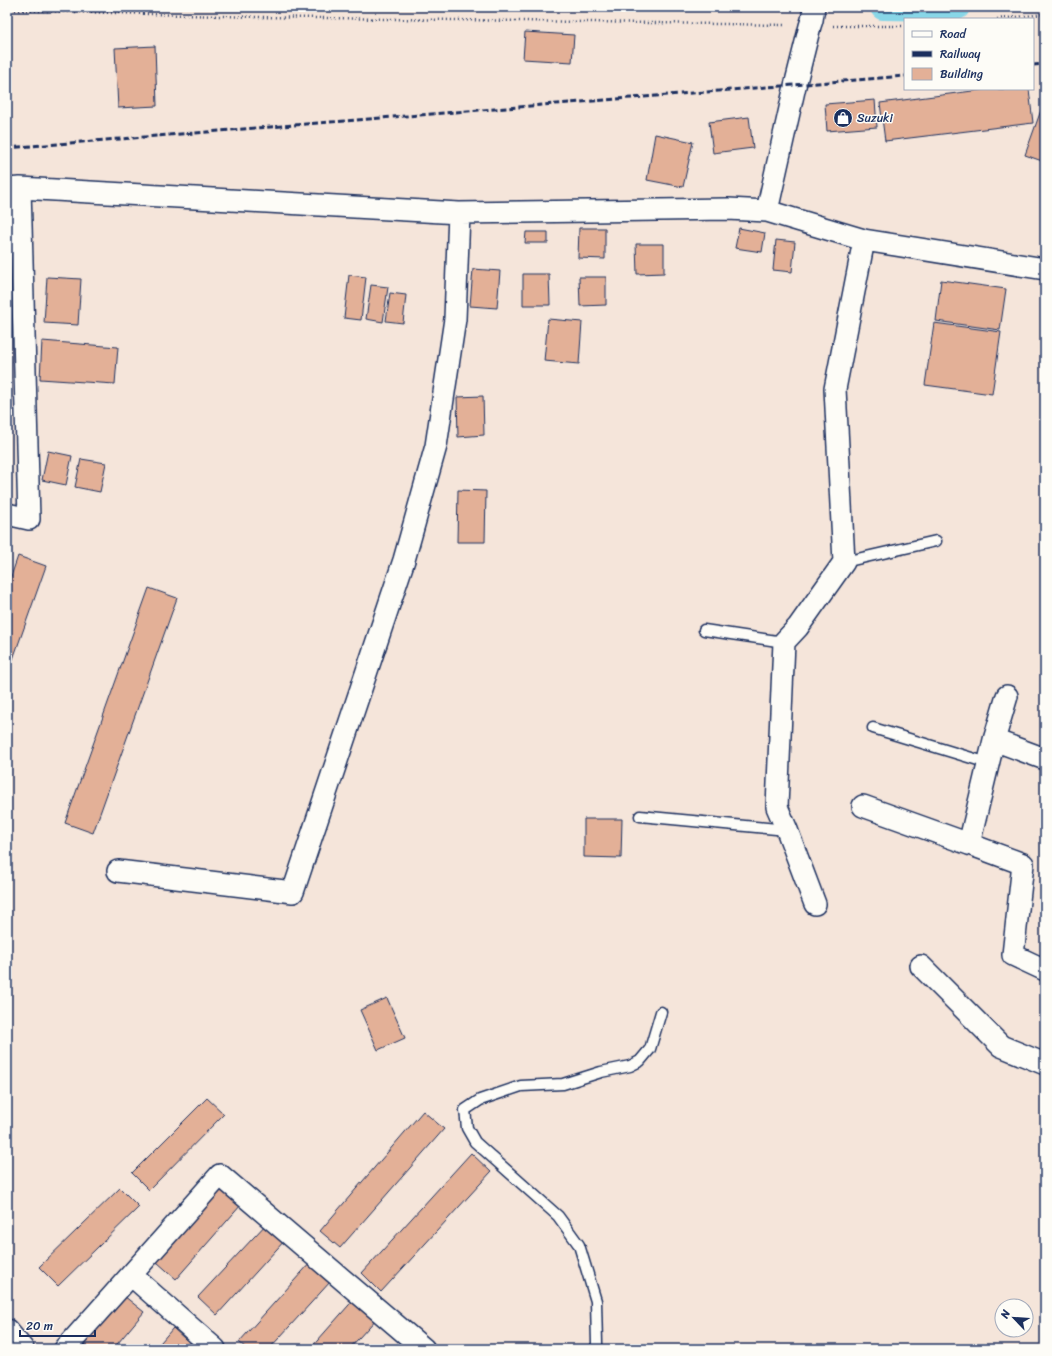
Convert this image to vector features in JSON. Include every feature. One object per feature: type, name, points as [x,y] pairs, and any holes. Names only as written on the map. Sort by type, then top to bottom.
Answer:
[{"type":"street","points":[[767,211],[812,18]]},
{"type":"street","points":[[7,514],[28,519],[14,188],[459,213],[728,209],[767,211],[864,240],[1045,269]]},
{"type":"street","points":[[118,871],[293,892],[404,560],[436,446],[455,319],[459,213]]},
{"type":"street","points":[[815,904],[777,807],[784,642],[798,628],[844,562],[835,389],[864,240]]},
{"type":"street","points":[[969,844],[988,763],[1007,696]]},
{"type":"street","points":[[994,740],[1045,760]]},
{"type":"street","points":[[863,806],[1023,864],[1013,955],[1045,970]]},
{"type":"street","points":[[921,966],[1000,1046],[1045,1064]]},
{"type":"street","points":[[65,1349],[220,1175],[424,1349]]},
{"type":"street","points":[[131,1275],[215,1349]]},
{"type":"street","points":[[7,1330],[23,1349]]},
{"type":"lane","points":[[844,562],[936,541]]},
{"type":"lane","points":[[704,630],[784,642]]},
{"type":"lane","points":[[873,728],[988,763]]},
{"type":"lane","points":[[640,816],[787,830]]},
{"type":"lane","points":[[595,1349],[596,1301],[579,1245],[558,1216],[475,1142],[467,1128],[465,1110],[480,1100],[521,1086],[563,1084],[601,1072],[635,1064],[640,1061],[650,1050],[661,1012]]},
{"type":"path","points":[[7,10],[257,17],[812,18],[904,26]]},
{"type":"path","points":[[1007,18],[1045,14]]},
{"type":"building","points":[[525,32],[574,35],[572,62],[523,59]]},
{"type":"building","points":[[155,46],[157,106],[118,108],[115,48]]},
{"type":"building","points":[[980,90],[1029,90],[1033,123],[885,141],[880,103]]},
{"type":"building","points":[[1045,99],[1045,162],[1025,155]]},
{"type":"building","points":[[875,100],[877,127],[827,131],[825,104]]},
{"type":"building","points":[[749,117],[753,148],[713,153],[709,122]]},
{"type":"building","points":[[655,134],[693,142],[683,187],[647,180]]},
{"type":"building","points":[[579,228],[605,228],[605,259],[578,258]]},
{"type":"building","points":[[739,228],[765,233],[762,252],[735,248]]},
{"type":"building","points":[[526,232],[548,232],[548,243],[525,243]]},
{"type":"building","points":[[776,240],[795,242],[792,272],[773,270]]},
{"type":"building","points":[[636,244],[664,244],[664,273],[637,274]]},
{"type":"building","points":[[473,269],[500,271],[497,308],[470,306]]},
{"type":"building","points":[[523,274],[549,274],[550,305],[523,305]]},
{"type":"building","points":[[349,275],[366,277],[361,320],[344,318]]},
{"type":"building","points":[[47,277],[81,279],[78,325],[44,323]]},
{"type":"building","points":[[579,277],[606,277],[606,305],[580,306]]},
{"type":"building","points":[[941,280],[1006,289],[1000,330],[936,321]]},
{"type":"building","points":[[371,285],[388,287],[383,322],[366,319]]},
{"type":"building","points":[[390,293],[406,295],[403,323],[386,321]]},
{"type":"building","points":[[548,319],[582,322],[579,364],[544,361]]},
{"type":"building","points":[[934,323],[1001,332],[992,394],[925,385]]},
{"type":"building","points":[[42,341],[118,347],[115,384],[40,379]]},
{"type":"building","points":[[483,396],[484,435],[458,437],[457,397]]},
{"type":"building","points":[[48,451],[72,456],[66,485],[42,480]]},
{"type":"building","points":[[81,459],[106,463],[100,492],[75,487]]},
{"type":"building","points":[[458,490],[486,491],[485,542],[457,542]]},
{"type":"building","points":[[18,556],[46,566],[7,676],[7,588]]},
{"type":"building","points":[[149,588],[177,598],[93,833],[65,823]]},
{"type":"building","points":[[584,819],[622,819],[621,858],[584,857]]},
{"type":"building","points":[[387,998],[405,1038],[378,1050],[360,1010]]},
{"type":"building","points":[[207,1098],[224,1114],[149,1190],[132,1173]]},
{"type":"building","points":[[423,1111],[444,1129],[340,1248],[320,1231]]},
{"type":"building","points":[[471,1153],[491,1172],[381,1292],[362,1273]]},
{"type":"building","points":[[120,1188],[139,1207],[58,1286],[39,1267]]},
{"type":"building","points":[[222,1188],[241,1205],[176,1279],[157,1262]]},
{"type":"building","points":[[268,1222],[286,1239],[217,1315],[198,1297]]},
{"type":"building","points":[[311,1262],[331,1281],[269,1349],[247,1349],[239,1342]]},
{"type":"building","points":[[124,1296],[144,1312],[113,1349],[79,1349]]},
{"type":"building","points":[[356,1297],[378,1317],[349,1349],[310,1349]]},
{"type":"building","points":[[173,1328],[195,1348],[155,1349]]},
{"type":"waterway","points":[[883,7],[957,7]]},
{"type":"railway","points":[[1034,65],[1045,64]]},
{"type":"railway","points":[[7,148],[904,76]]},
{"type":"place","name":"Suzuki","points":[[843,118]]}]
